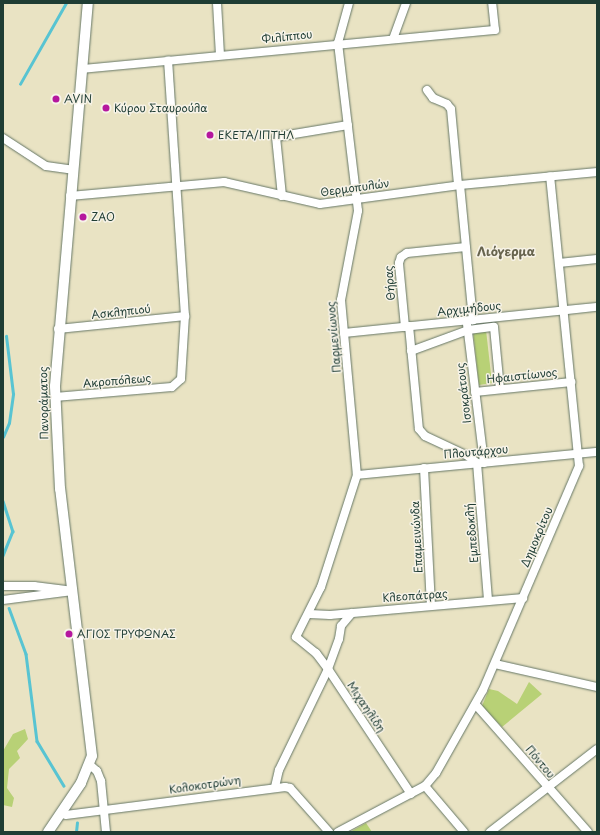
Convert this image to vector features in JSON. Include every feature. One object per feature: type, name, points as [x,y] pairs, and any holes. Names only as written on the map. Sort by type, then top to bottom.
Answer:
[{"type":"main road","name":"Πανοράματος","points":[[48,832],[72,798],[90,765],[91,740],[72,591],[58,462],[55,397],[58,329],[88,3]]},
{"type":"main road","name":"Πανοράματος","points":[[55,832],[66,815],[72,798]]},
{"type":"street","points":[[217,3],[220,55]]},
{"type":"street","name":"Παρμενίωνος","points":[[296,637],[309,614],[321,587],[357,475],[341,297],[357,222],[358,200],[338,43],[349,3]]},
{"type":"street","points":[[393,39],[406,3]]},
{"type":"street","name":"Φιλίππου","points":[[82,69],[338,43],[495,30],[492,3]]},
{"type":"street","points":[[168,61],[185,316]]},
{"type":"street","name":"Ισοκράτους","points":[[427,90],[433,98],[447,104],[451,109],[466,247],[470,320],[468,330],[475,392],[480,463]]},
{"type":"street","points":[[282,196],[276,137],[348,125]]},
{"type":"street","points":[[3,138],[46,166],[72,170]]},
{"type":"street","name":"Θερμοπυλών","points":[[70,196],[224,182],[317,205],[459,185],[597,172]]},
{"type":"street","name":"Δημοκρίτου","points":[[338,832],[425,786],[438,770],[476,705],[495,664],[579,466],[550,176]]},
{"type":"street","name":"Θήρας","points":[[407,326],[399,263],[401,257],[407,253],[466,247]]},
{"type":"street","points":[[559,263],[597,259]]},
{"type":"street","name":"Αρχιμήδους","points":[[344,333],[597,307]]},
{"type":"street","name":"Ασκληπιού","points":[[58,329],[185,316]]},
{"type":"street","name":"Ακροπόλεως","points":[[55,397],[172,387],[179,383],[185,316]]},
{"type":"street","points":[[407,326],[420,429],[425,436],[480,463]]},
{"type":"street","points":[[411,351],[468,330],[494,327],[500,389]]},
{"type":"street","name":"Ηφαιστίωνος","points":[[475,392],[571,382]]},
{"type":"street","name":"Πλουτάρχου","points":[[357,475],[597,452]]},
{"type":"street","name":"Εμπεδοκλή","points":[[480,463],[488,601]]},
{"type":"street","name":"Επαμεινώνδα","points":[[424,468],[431,605]]},
{"type":"street","points":[[3,586],[34,586],[72,591]]},
{"type":"street","points":[[3,600],[72,591]]},
{"type":"street","name":"Κλεοπάτρας","points":[[309,614],[352,613],[523,598]]},
{"type":"street","points":[[275,787],[279,770],[328,669],[339,639],[341,626],[352,613]]},
{"type":"street","name":"Μιχαηλίδη","points":[[296,637],[316,653],[328,669],[411,794]]},
{"type":"street","points":[[495,664],[597,687]]},
{"type":"street","name":"Πόντου","points":[[476,705],[588,832]]},
{"type":"street","points":[[490,832],[597,749]]},
{"type":"street","points":[[90,765],[101,778],[106,832]]},
{"type":"street","points":[[425,786],[464,832]]},
{"type":"street","name":"Κολοκοτρώνη","points":[[66,815],[275,787],[290,788],[329,832]]},
{"type":"green space","points":[[486,330],[492,383],[479,385],[473,331]]},
{"type":"green space","points":[[529,682],[542,694],[502,727],[482,706],[489,689],[498,691],[517,704]]},
{"type":"green space","points":[[25,729],[28,739],[17,751],[20,758],[9,769],[7,788],[14,798],[12,807],[3,805],[3,751],[13,734]]},
{"type":"green space","points":[[366,823],[372,832],[350,832]]},
{"type":"waterway","points":[[20,84],[66,3]]},
{"type":"waterway","points":[[3,437],[9,423],[13,394],[6,336]]},
{"type":"waterway","points":[[3,501],[13,531],[3,556]]},
{"type":"waterway","points":[[9,608],[26,654],[37,741],[64,786]]},
{"type":"waterway","points":[[76,832],[77,823]]},
{"type":"place","name":"AVIN","points":[[56,99]]},
{"type":"place","name":"Κύρου Σταυρούλα","points":[[106,108]]},
{"type":"place","name":"ΕΚΕΤΑ/ΙΠΤΗΛ","points":[[210,135]]},
{"type":"place","name":"ZAO","points":[[83,217]]},
{"type":"place","name":"ΑΓΙΟΣ ΤΡΥΦΩΝΑΣ","points":[[69,634]]},
{"type":"district","name":"Λιόγερμα","points":[[506,252]]}]
